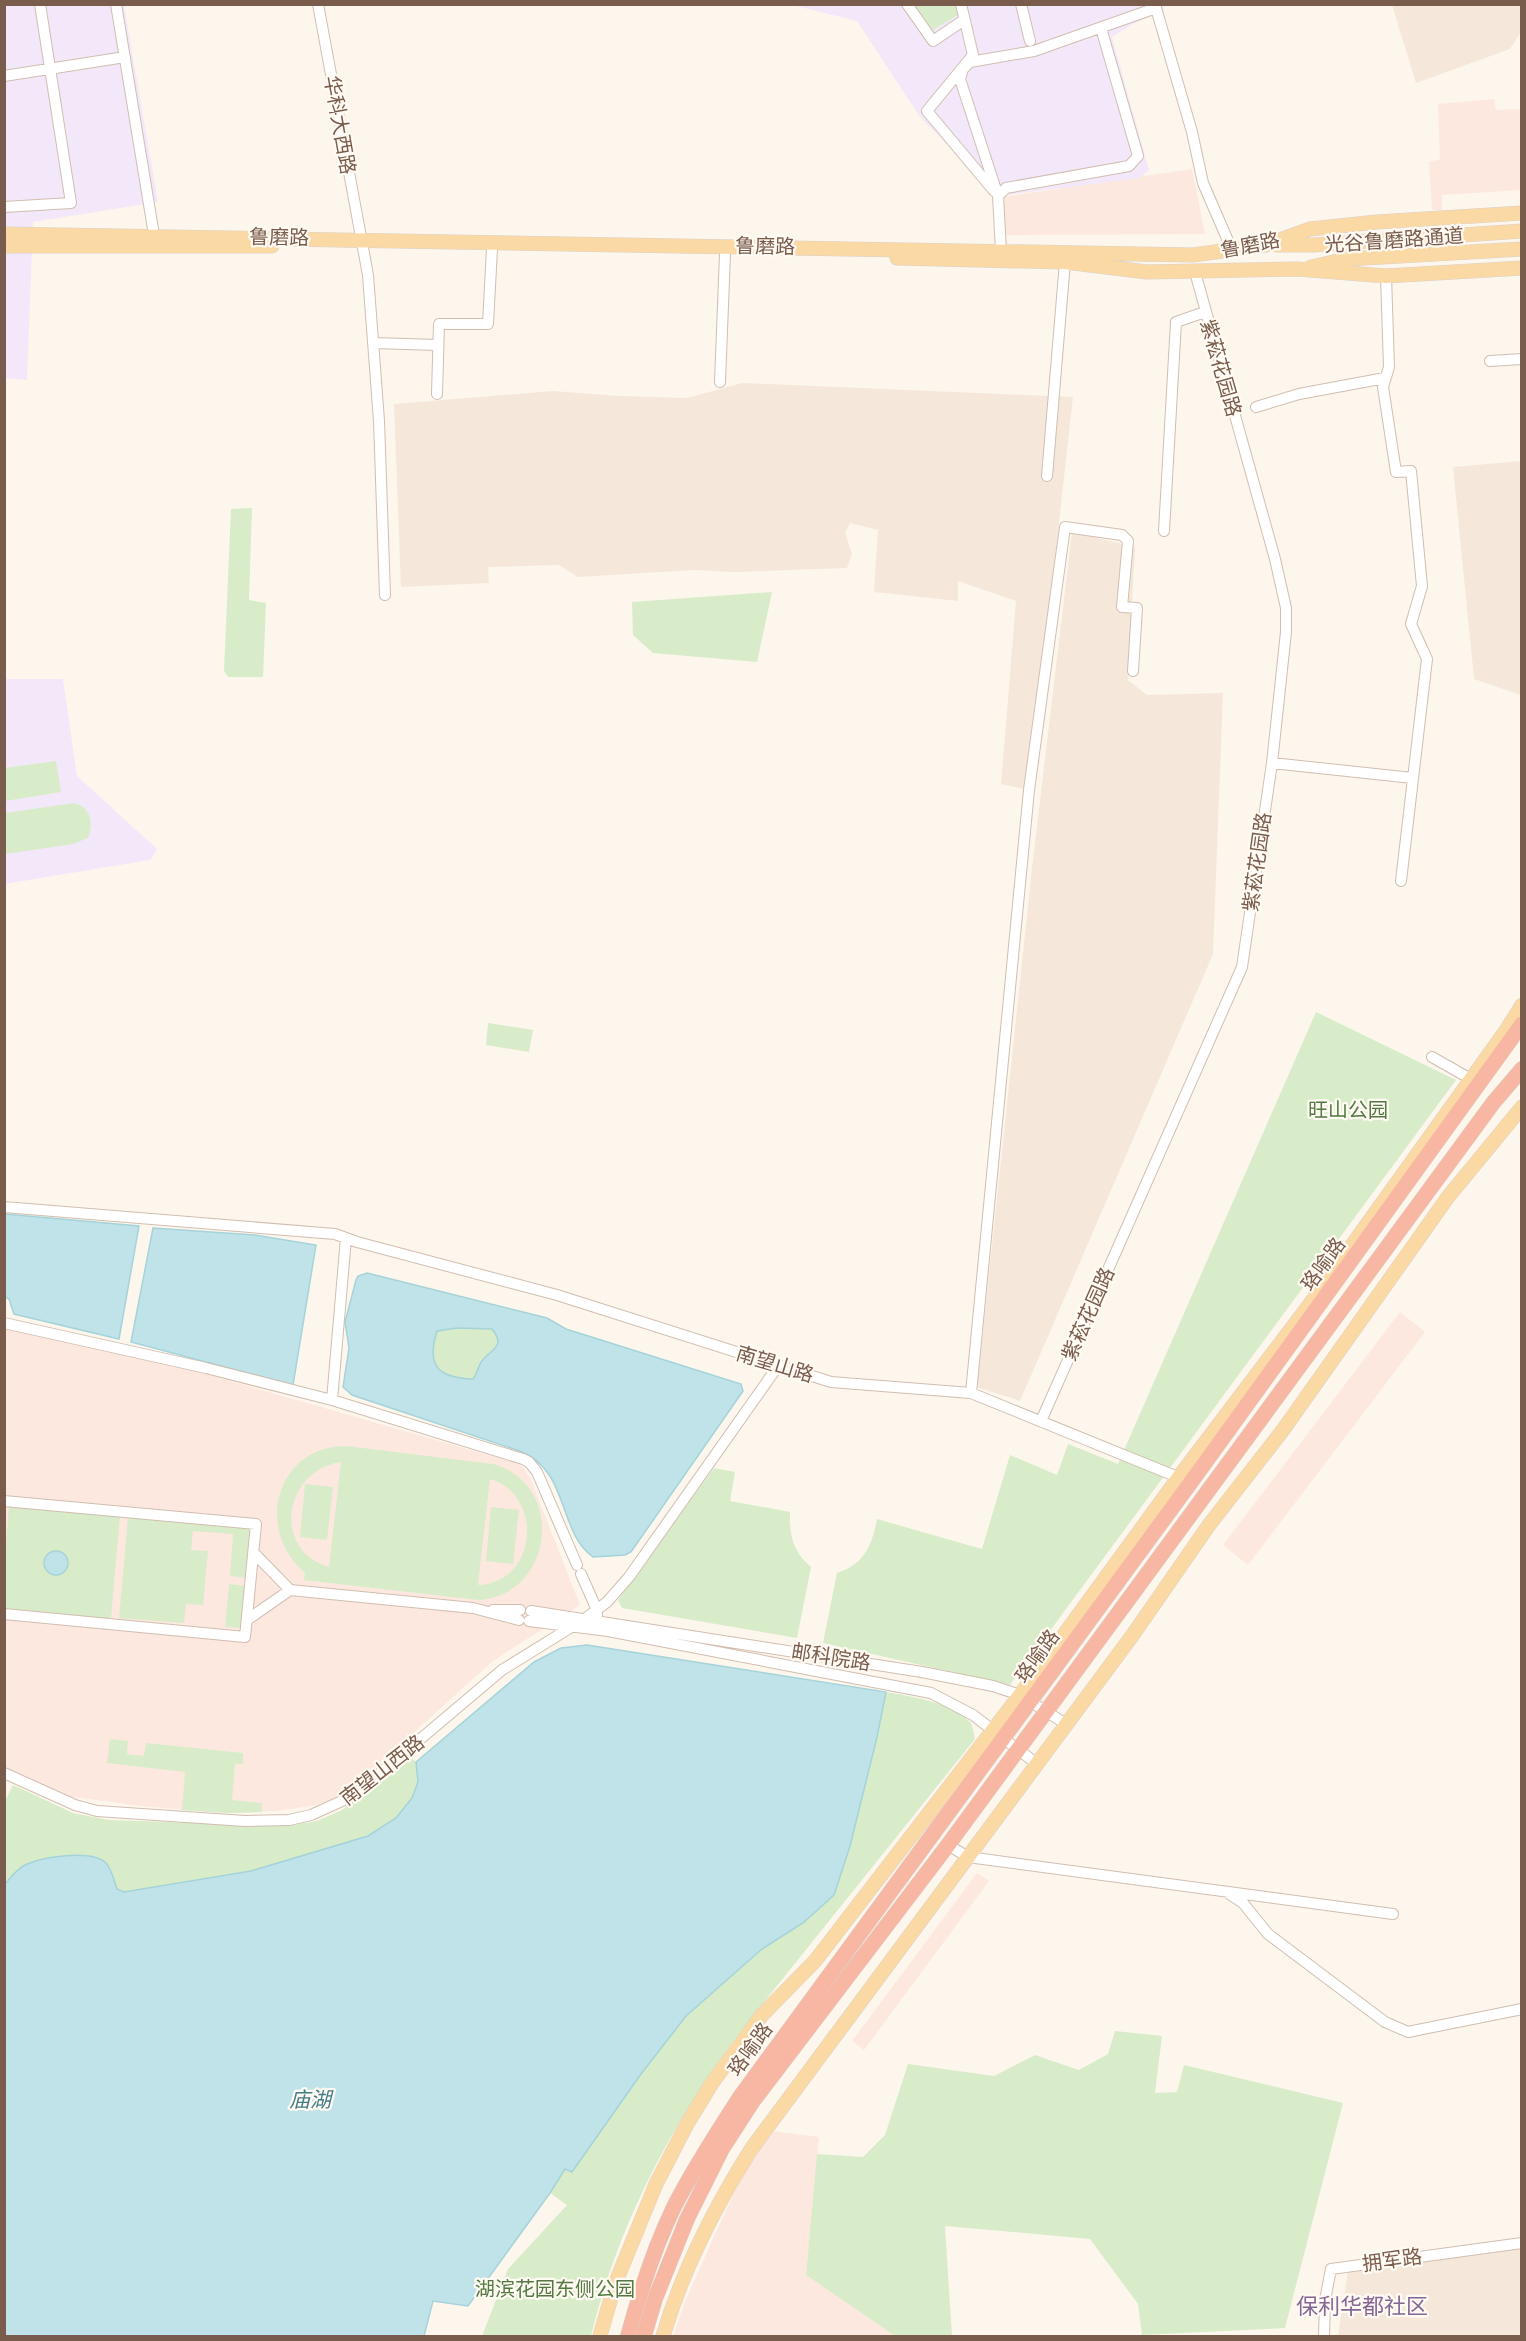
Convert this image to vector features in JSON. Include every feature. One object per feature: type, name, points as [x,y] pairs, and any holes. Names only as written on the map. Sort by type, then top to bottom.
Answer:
[{"type":"highway","name":"珞喻路","points":[[628,2337],[638,2300],[660,2241],[689,2178],[740,2097],[998,1734],[1475,1082],[1520,1028]]},
{"type":"highway","name":"珞喻路","points":[[644,2337],[655,2299],[676,2245],[722,2149],[753,2101],[948,1845],[1493,1103],[1521,1069]]},
{"type":"main road","name":"鲁磨路","points":[[4,246],[361,242],[1001,250],[1193,255],[1266,245],[1310,229],[1377,222],[1521,213]]},
{"type":"main road","name":"光谷鲁磨路通道","points":[[1266,245],[1312,245],[1521,231]]},
{"type":"main road","name":"鲁磨路","points":[[4,234],[154,235],[492,249],[1065,262],[1147,272],[1297,269],[1386,276],[1521,268]]},
{"type":"main road","name":"光谷鲁磨路通道","points":[[1297,269],[1347,260],[1521,249]]},
{"type":"main road","points":[[1475,1082],[1521,1005]]},
{"type":"main road","points":[[663,2337],[672,2307],[698,2243],[752,2148],[1132,1636],[1209,1525],[1283,1430],[1448,1197],[1521,1107]]},
{"type":"main road","points":[[600,2337],[615,2284],[656,2184],[687,2124],[712,2083],[762,2015],[815,1961],[998,1734]]},
{"type":"street","points":[[4,207],[71,203],[40,4]]},
{"type":"street","points":[[116,4],[154,235]]},
{"type":"street","name":"华科大西路","points":[[318,4],[368,275],[379,421],[385,595]]},
{"type":"street","points":[[907,4],[933,41],[964,20]]},
{"type":"street","points":[[961,4],[972,55],[927,111],[999,196]]},
{"type":"street","points":[[1021,4],[1030,40]]},
{"type":"street","points":[[1001,250],[999,196],[960,79],[963,69],[970,62],[1034,51],[1156,6],[1192,132],[1203,183],[1232,250]]},
{"type":"street","points":[[999,196],[1006,188],[1129,166],[1138,156],[1101,28]]},
{"type":"street","points":[[4,76],[125,57]]},
{"type":"street","points":[[437,394],[439,324],[488,324],[492,249]]},
{"type":"street","points":[[720,382],[725,254]]},
{"type":"street","points":[[1047,476],[1065,262]]},
{"type":"street","name":"紫菘花园路","points":[[1041,1421],[1242,967],[1272,763],[1286,632],[1286,608],[1275,559],[1195,272]]},
{"type":"street","points":[[1386,276],[1389,367],[1383,387],[1396,472],[1411,471],[1422,586],[1411,624],[1427,659],[1401,881]]},
{"type":"street","points":[[1164,531],[1176,322],[1205,312]]},
{"type":"street","points":[[374,344],[438,345]]},
{"type":"street","points":[[1490,361],[1521,359]]},
{"type":"street","points":[[1256,407],[1299,394],[1385,378]]},
{"type":"street","points":[[970,1393],[1029,790],[1065,527],[1122,535],[1128,541],[1122,607],[1137,609],[1133,671]]},
{"type":"street","points":[[1272,763],[1413,778]]},
{"type":"street","points":[[1432,1057],[1475,1082]]},
{"type":"street","name":"南望山路","points":[[4,1207],[335,1234],[557,1295],[837,1383],[970,1393],[1185,1480]]},
{"type":"street","points":[[332,1400],[352,1240]]},
{"type":"street","points":[[4,1323],[206,1368],[332,1400],[530,1462],[537,1472],[579,1570],[595,1619]]},
{"type":"street","name":"南望山西路","points":[[4,1773],[75,1805],[97,1811],[244,1821],[301,1818],[328,1809],[353,1796],[502,1670],[572,1626],[595,1619],[629,1577],[778,1366]]},
{"type":"street","points":[[4,1502],[256,1524],[245,1637],[4,1614]]},
{"type":"street","points":[[254,1553],[290,1590],[525,1615],[595,1619],[922,1690],[959,1706],[1037,1764]]},
{"type":"street","points":[[247,1620],[290,1590]]},
{"type":"street","points":[[525,1615],[572,1626],[595,1619]]},
{"type":"street","name":"邮科院路","points":[[595,1619],[922,1672],[993,1686],[1025,1698],[1066,1724]]},
{"type":"street","points":[[948,1845],[968,1857],[1393,1914]]},
{"type":"street","points":[[1227,1892],[1243,1904],[1268,1934],[1385,2022],[1407,2032],[1521,2009]]},
{"type":"street","name":"拥军路","points":[[1324,2337],[1325,2300],[1331,2269],[1521,2243]]},
{"type":"shaded area","points":[[4,5],[124,5],[158,202],[33,222],[27,380],[5,378]]},
{"type":"shaded area","points":[[792,5],[1163,5],[1164,10],[1133,24],[1112,37],[1149,170],[1140,178],[998,196],[920,117],[857,21]]},
{"type":"shaded area","points":[[1392,5],[1521,5],[1521,32],[1510,49],[1416,83]]},
{"type":"shaded area","points":[[1494,99],[1496,110],[1521,109],[1521,190],[1442,195],[1442,210],[1432,210],[1429,162],[1440,159],[1438,104]]},
{"type":"shaded area","points":[[1192,169],[1205,234],[1005,235],[1002,197]]},
{"type":"shaded area","points":[[742,383],[1073,397],[1029,790],[1001,784],[1016,601],[958,581],[958,601],[874,592],[878,530],[850,523],[845,533],[852,554],[847,568],[736,572],[694,570],[578,577],[559,565],[488,567],[489,583],[401,587],[394,404],[553,391],[687,398]]},
{"type":"shaded area","points":[[1522,461],[1521,695],[1474,679],[1453,467]]},
{"type":"shaded area","points":[[1072,532],[1135,547],[1128,680],[1147,695],[1223,693],[1213,954],[1020,1401],[977,1387],[1032,868]]},
{"type":"shaded area","points":[[5,679],[63,679],[77,776],[157,849],[150,860],[5,884]]},
{"type":"shaded area","points":[[1400,1312],[1425,1332],[1248,1565],[1223,1545]]},
{"type":"shaded area","points":[[4,1329],[206,1374],[516,1463],[522,1466],[531,1480],[580,1605],[493,1661],[348,1791],[329,1801],[276,1811],[224,1813],[140,1806],[66,1796],[5,1767]]},
{"type":"shaded area","points":[[977,1873],[989,1881],[864,2050],[852,2041]]},
{"type":"shaded area","points":[[772,2131],[819,2137],[806,2275],[895,2336],[673,2336],[686,2299],[726,2210],[746,2170]]},
{"type":"shaded area","points":[[1521,2245],[1521,2336],[1338,2336],[1348,2271]]},
{"type":"green space","points":[[915,5],[955,5],[958,15],[933,30]]},
{"type":"green space","points":[[252,508],[249,600],[266,603],[263,677],[228,677],[224,671],[231,509]]},
{"type":"green space","points":[[772,592],[757,662],[653,653],[633,635],[632,602]]},
{"type":"green space","points":[[56,761],[61,792],[5,801],[5,768]]},
{"type":"green space","points":[[74,803],[84,808],[90,816],[91,826],[88,838],[73,844],[5,854],[5,813]]},
{"type":"green space","name":"旺山公园","points":[[1316,1012],[1456,1080],[1010,1685],[823,1643],[837,1573],[854,1565],[865,1553],[877,1519],[982,1549],[1010,1455],[1057,1475],[1068,1444],[1118,1464]]},
{"type":"green space","points":[[488,1023],[533,1030],[529,1052],[486,1045]]},
{"type":"green space","points":[[492,1329],[496,1335],[496,1347],[482,1361],[473,1379],[448,1376],[438,1368],[435,1362],[433,1349],[438,1330]]},
{"type":"green space","points":[[346,1446],[493,1464],[516,1475],[532,1493],[541,1515],[542,1538],[536,1560],[523,1579],[504,1594],[478,1600],[304,1580],[305,1573],[289,1555],[280,1535],[277,1514],[280,1493],[289,1475],[303,1460],[322,1450]],"holes":[[[341,1462],[329,1567],[311,1558],[298,1545],[292,1528],[292,1511],[297,1494],[307,1479],[322,1468]],[[490,1479],[508,1488],[520,1502],[526,1519],[527,1538],[522,1555],[512,1570],[498,1581],[478,1585]]]},
{"type":"green space","points":[[714,1468],[735,1472],[730,1501],[790,1512],[793,1542],[800,1555],[811,1567],[797,1638],[622,1608],[618,1600]]},
{"type":"green space","points":[[305,1484],[333,1487],[327,1540],[300,1537]]},
{"type":"green space","points":[[9,1505],[120,1516],[111,1619],[5,1609],[5,1559]]},
{"type":"green space","points":[[491,1507],[519,1510],[513,1564],[486,1561]]},
{"type":"green space","points":[[128,1517],[251,1527],[247,1578],[230,1576],[233,1534],[193,1531],[191,1550],[208,1551],[203,1605],[186,1604],[184,1623],[119,1618]]},
{"type":"green space","points":[[229,1584],[246,1586],[243,1628],[225,1627]]},
{"type":"green space","name":"湖滨花园东侧公园","points":[[886,1692],[930,1701],[963,1715],[970,1723],[975,1739],[744,2027],[694,2098],[651,2174],[633,2213],[602,2294],[591,2336],[482,2336],[508,2269],[567,2205],[550,2193],[566,2168],[572,2172],[641,2074],[686,2016],[762,1949],[803,1923],[834,1895],[850,1846]]},
{"type":"green space","points":[[110,1739],[128,1741],[127,1754],[144,1756],[146,1743],[243,1753],[243,1764],[235,1764],[232,1800],[262,1803],[262,1812],[226,1813],[182,1810],[185,1772],[107,1763]]},
{"type":"green space","points":[[409,1755],[416,1762],[418,1782],[412,1798],[396,1818],[368,1836],[251,1871],[124,1892],[117,1889],[111,1870],[97,1858],[84,1855],[41,1860],[5,1884],[5,1801],[13,1785],[73,1813],[109,1820],[286,1826],[317,1821],[342,1810]]},
{"type":"green space","points":[[1115,2031],[1162,2036],[1155,2093],[1177,2092],[1184,2065],[1343,2103],[1285,2328],[1142,2335],[1138,2304],[1090,2239],[945,2226],[952,2336],[895,2336],[806,2275],[817,2154],[863,2157],[885,2135],[908,2064],[994,2076],[1035,2055],[1079,2070],[1108,2054]]},
{"type":"water","points":[[5,1214],[139,1226],[119,1339],[14,1314],[9,1299],[5,1297]]},
{"type":"water","points":[[153,1228],[255,1235],[316,1245],[293,1385],[131,1342]]},
{"type":"water","points":[[367,1273],[547,1318],[566,1329],[741,1384],[743,1391],[631,1552],[625,1555],[593,1557],[573,1532],[556,1486],[536,1460],[520,1451],[352,1395],[343,1387],[349,1348],[345,1322],[358,1276]],"holes":[[[457,1328],[492,1329],[498,1344],[482,1361],[473,1379],[451,1376],[438,1368],[433,1353],[437,1331]]]},
{"type":"water","points":[[56,1551],[61,1552],[67,1558],[67,1568],[61,1574],[56,1575],[51,1574],[45,1568],[44,1563],[45,1558],[51,1552]]},
{"type":"water","name":"庙湖","points":[[587,1645],[886,1692],[850,1846],[834,1895],[803,1923],[762,1949],[686,2016],[641,2074],[572,2172],[565,2169],[468,2306],[433,2301],[424,2336],[5,2336],[5,1884],[25,1865],[43,1859],[78,1855],[89,1856],[106,1863],[117,1889],[124,1892],[251,1871],[368,1836],[396,1818],[412,1798],[418,1782],[416,1762],[534,1662],[561,1648]]},
{"type":"district","name":"保利华都社区","points":[[1362,2306]]}]
